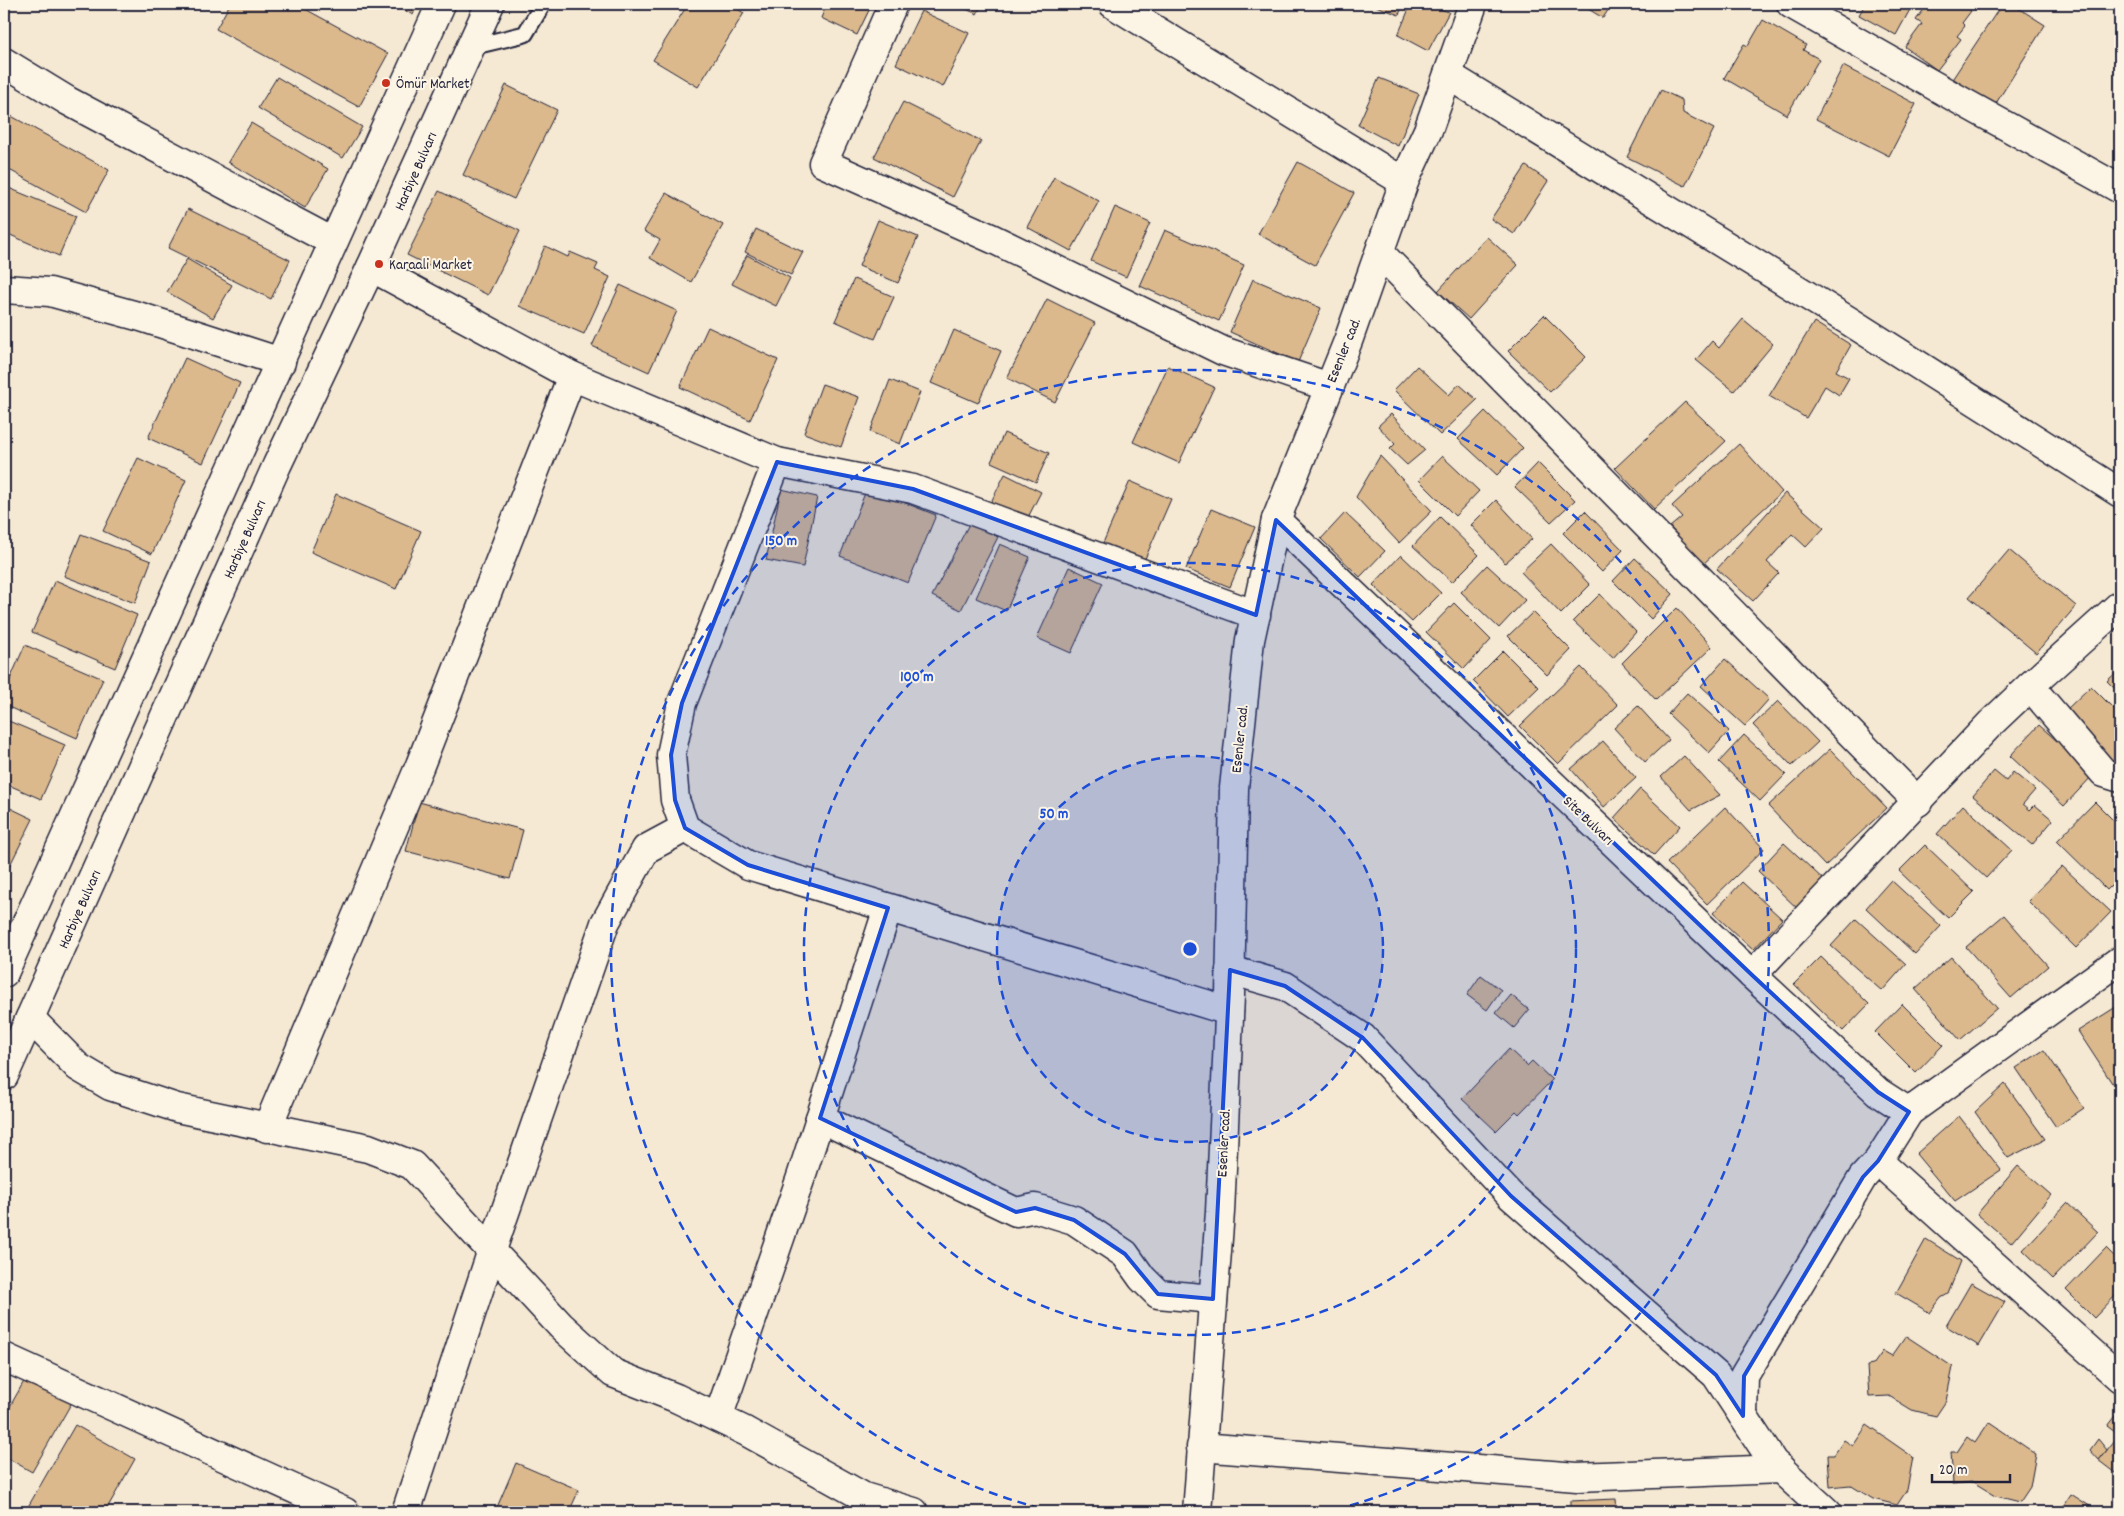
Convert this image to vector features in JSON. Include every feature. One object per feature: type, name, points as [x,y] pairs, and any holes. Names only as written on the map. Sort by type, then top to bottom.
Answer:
[{"type":"street","points":[[4,973],[441,4]]},
{"type":"street","name":"Harbiye Bulvarı","points":[[4,1076],[277,465],[371,268],[490,4]]},
{"type":"street","points":[[893,4],[823,163],[993,239],[1223,351],[1329,387]]},
{"type":"street","points":[[1113,4],[1404,182]]},
{"type":"street","name":"Esenler cad.","points":[[1197,1512],[1220,1212],[1229,1011],[1234,788],[1250,640],[1276,520],[1380,253],[1404,182],[1428,130],[1473,4]]},
{"type":"street","points":[[1791,4],[1954,98],[2120,189]]},
{"type":"street","points":[[4,62],[68,101],[334,242]]},
{"type":"street","points":[[1448,76],[1849,321],[2120,493]]},
{"type":"street","points":[[1380,253],[1918,802]]},
{"type":"street","points":[[371,268],[572,376],[777,462],[913,489],[1256,614]]},
{"type":"street","points":[[4,289],[50,292],[141,317],[281,362]]},
{"type":"street","points":[[267,1128],[420,765],[572,376]]},
{"type":"street","points":[[777,462],[682,703],[671,755],[675,800],[685,828],[748,865],[1229,1011]]},
{"type":"street","name":"Site Bulvarı","points":[[1276,520],[1752,975],[1878,1092],[1909,1112]]},
{"type":"street","points":[[1752,975],[1992,723],[2120,605]]},
{"type":"street","points":[[2030,686],[2104,773],[2120,778]]},
{"type":"street","points":[[406,1512],[492,1250],[605,923],[646,849],[685,828]]},
{"type":"street","points":[[718,1418],[820,1118],[888,908]]},
{"type":"street","points":[[1743,1416],[1744,1376],[1862,1177],[1878,1161],[1909,1112],[2120,960]]},
{"type":"street","points":[[1230,970],[1285,986],[1363,1038],[1511,1196],[1716,1375],[1772,1462],[1827,1512]]},
{"type":"street","points":[[30,1018],[78,1067],[110,1086],[177,1108],[368,1148],[412,1165],[561,1326],[613,1373],[676,1398],[718,1418],[864,1497],[914,1512]]},
{"type":"street","points":[[820,1118],[1016,1212],[1035,1208],[1074,1220],[1125,1254],[1142,1278],[1158,1294],[1213,1299]]},
{"type":"street","points":[[1878,1161],[2120,1378]]},
{"type":"street","points":[[4,1357],[344,1512]]},
{"type":"street","points":[[1201,1447],[1577,1477],[1780,1469]]},
{"type":"lane","points":[[471,47],[525,34],[543,4]]},
{"type":"highlighted area","points":[[777,462],[913,489],[1256,615],[1276,520],[1752,975],[1878,1092],[1909,1112],[1878,1161],[1863,1177],[1744,1376],[1743,1416],[1716,1375],[1511,1196],[1363,1038],[1285,986],[1230,970],[1213,1299],[1158,1294],[1125,1254],[1074,1220],[1035,1208],[1016,1212],[820,1118],[888,908],[748,865],[685,828],[675,800],[671,755],[682,703]]},
{"type":"building","points":[[230,4],[296,4],[388,54],[359,107],[216,29]]},
{"type":"building","points":[[393,4],[417,4],[413,15]]},
{"type":"building","points":[[688,4],[729,4],[744,13],[698,87],[653,60]]},
{"type":"building","points":[[827,4],[872,4],[857,35],[821,18]]},
{"type":"building","points":[[955,4],[982,4],[977,14]]},
{"type":"building","points":[[1377,4],[1403,4],[1399,15],[1376,6]]},
{"type":"building","points":[[1411,4],[1426,4],[1449,12],[1428,51],[1398,35]]},
{"type":"building","points":[[1580,4],[1612,4],[1603,18]]},
{"type":"building","points":[[1865,4],[1913,4],[1896,35],[1859,15]]},
{"type":"building","points":[[1928,4],[1961,4],[1971,11],[1962,23],[1965,26],[1957,36],[1961,39],[1937,70],[1905,47],[1922,24],[1916,20]]},
{"type":"building","points":[[2002,4],[2012,4],[2045,25],[1993,108],[1953,78]]},
{"type":"building","points":[[921,11],[969,33],[943,87],[896,64]]},
{"type":"building","points":[[1763,20],[1806,45],[1803,50],[1819,59],[1787,115],[1724,78],[1744,44],[1748,46]]},
{"type":"building","points":[[1843,66],[1916,104],[1889,156],[1816,119]]},
{"type":"building","points":[[277,77],[362,127],[343,158],[258,108]]},
{"type":"building","points":[[1379,78],[1419,94],[1398,146],[1358,125]]},
{"type":"building","points":[[506,85],[557,110],[514,199],[463,175]]},
{"type":"building","points":[[1661,90],[1682,100],[1683,113],[1714,129],[1685,186],[1627,157]]},
{"type":"building","points":[[903,102],[981,141],[953,197],[874,157]]},
{"type":"building","points":[[4,112],[109,170],[86,212],[4,167]]},
{"type":"building","points":[[251,123],[328,169],[305,208],[228,162]]},
{"type":"building","points":[[1298,162],[1354,193],[1315,265],[1258,234]]},
{"type":"building","points":[[1526,166],[1548,181],[1514,234],[1491,219]]},
{"type":"building","points":[[1054,177],[1099,201],[1071,251],[1027,227]]},
{"type":"building","points":[[4,186],[76,216],[59,256],[8,234],[4,239]]},
{"type":"building","points":[[439,191],[520,231],[488,295],[407,255]]},
{"type":"building","points":[[666,193],[723,225],[691,282],[650,258],[660,240],[644,231]]},
{"type":"building","points":[[1115,207],[1150,223],[1126,277],[1091,261]]},
{"type":"building","points":[[188,209],[290,260],[271,299],[168,248]]},
{"type":"building","points":[[878,220],[918,237],[898,283],[859,266]]},
{"type":"building","points":[[756,229],[803,252],[791,275],[745,252]]},
{"type":"building","points":[[1165,230],[1244,265],[1219,321],[1140,286]]},
{"type":"building","points":[[1487,237],[1518,265],[1469,319],[1438,291]]},
{"type":"building","points":[[545,246],[568,257],[570,252],[598,264],[595,270],[610,277],[584,334],[519,306]]},
{"type":"building","points":[[747,255],[790,278],[776,306],[732,284]]},
{"type":"building","points":[[187,259],[232,285],[213,318],[167,292]]},
{"type":"building","points":[[854,279],[894,297],[875,339],[835,321]]},
{"type":"building","points":[[1253,279],[1321,308],[1298,362],[1230,332]]},
{"type":"building","points":[[620,285],[677,311],[649,372],[592,346]]},
{"type":"building","points":[[1047,299],[1095,323],[1055,402],[1007,378]]},
{"type":"building","points":[[1544,315],[1586,357],[1550,392],[1508,351]]},
{"type":"building","points":[[1743,319],[1773,344],[1734,391],[1696,360],[1712,341],[1719,348]]},
{"type":"building","points":[[1814,322],[1851,345],[1836,371],[1849,378],[1839,395],[1825,386],[1806,418],[1769,396]]},
{"type":"building","points":[[708,327],[778,360],[750,420],[680,387]]},
{"type":"building","points":[[954,330],[1001,351],[978,403],[931,383]]},
{"type":"building","points":[[185,358],[240,383],[203,463],[148,438]]},
{"type":"building","points":[[1168,366],[1214,387],[1179,463],[1133,442]]},
{"type":"building","points":[[1417,366],[1449,395],[1459,384],[1477,400],[1440,435],[1394,390]]},
{"type":"building","points":[[890,380],[920,392],[900,444],[870,432]]},
{"type":"building","points":[[822,384],[859,397],[841,447],[804,433]]},
{"type":"building","points":[[1685,402],[1726,441],[1654,509],[1615,468]]},
{"type":"building","points":[[1485,411],[1523,448],[1497,475],[1458,439]]},
{"type":"building","points":[[1391,414],[1425,450],[1407,465],[1390,449],[1395,444],[1378,426]]},
{"type":"building","points":[[1004,433],[1049,453],[1036,482],[991,462]]},
{"type":"building","points":[[1739,444],[1782,492],[1703,564],[1670,527],[1682,517],[1672,506]]},
{"type":"building","points":[[1380,456],[1432,511],[1399,543],[1356,497]]},
{"type":"building","points":[[1442,456],[1479,491],[1455,516],[1419,480]]},
{"type":"building","points":[[138,458],[186,480],[152,554],[103,531]]},
{"type":"building","points":[[1538,463],[1575,500],[1551,522],[1515,487]]},
{"type":"building","points":[[1005,474],[1041,492],[1024,525],[988,508]]},
{"type":"building","points":[[1130,481],[1171,499],[1144,561],[1103,543]]},
{"type":"building","points":[[867,488],[936,515],[908,583],[840,556]]},
{"type":"building","points":[[781,489],[817,497],[803,567],[766,560]]},
{"type":"building","points":[[1785,493],[1824,528],[1806,547],[1792,534],[1767,562],[1779,573],[1753,601],[1717,569]]},
{"type":"building","points":[[336,494],[421,531],[396,589],[311,552]]},
{"type":"building","points":[[1496,500],[1532,539],[1505,563],[1471,525]]},
{"type":"building","points":[[1211,509],[1255,527],[1230,587],[1186,569]]},
{"type":"building","points":[[1585,511],[1623,550],[1602,572],[1563,533]]},
{"type":"building","points":[[1345,513],[1385,551],[1360,577],[1321,539]]},
{"type":"building","points":[[1440,517],[1479,555],[1452,582],[1413,546]]},
{"type":"building","points":[[970,522],[998,537],[961,610],[932,596]]},
{"type":"building","points":[[81,534],[151,561],[135,603],[64,576]]},
{"type":"building","points":[[1000,544],[1030,557],[1006,611],[976,598]]},
{"type":"building","points":[[1551,544],[1590,585],[1561,614],[1521,572]]},
{"type":"building","points":[[2009,550],[2076,606],[2036,653],[1969,597]]},
{"type":"building","points":[[1401,555],[1441,593],[1412,622],[1373,585]]},
{"type":"building","points":[[1635,558],[1673,594],[1651,619],[1613,581]]},
{"type":"building","points":[[1487,565],[1525,600],[1499,628],[1461,592]]},
{"type":"building","points":[[1069,567],[1103,583],[1071,653],[1037,638]]},
{"type":"building","points":[[55,580],[137,615],[115,668],[32,632]]},
{"type":"building","points":[[1600,594],[1636,632],[1613,658],[1573,621]]},
{"type":"building","points":[[1454,603],[1491,640],[1464,669],[1426,632]]},
{"type":"building","points":[[1677,608],[1712,647],[1656,700],[1622,663]]},
{"type":"building","points":[[1533,612],[1571,650],[1547,675],[1508,636]]},
{"type":"building","points":[[25,645],[103,679],[77,738],[4,705],[4,693]]},
{"type":"building","points":[[1503,651],[1539,687],[1508,717],[1473,681]]},
{"type":"building","points":[[1725,659],[1769,699],[1745,726],[1701,686]]},
{"type":"building","points":[[1581,667],[1618,705],[1558,764],[1520,726]]},
{"type":"building","points":[[2120,669],[2120,694],[2107,681]]},
{"type":"building","points":[[2091,686],[2120,715],[2120,769],[2116,773],[2065,711]]},
{"type":"building","points":[[1687,693],[1729,731],[1709,753],[1668,714]]},
{"type":"building","points":[[1778,701],[1818,742],[1792,766],[1753,725]]},
{"type":"building","points":[[1638,706],[1669,740],[1645,762],[1614,728]]},
{"type":"building","points":[[4,719],[65,745],[41,799],[4,783]]},
{"type":"building","points":[[2039,725],[2094,774],[2064,806],[2010,756]]},
{"type":"building","points":[[1744,735],[1786,774],[1760,801],[1719,762]]},
{"type":"building","points":[[1603,741],[1636,778],[1604,807],[1571,769]]},
{"type":"building","points":[[1830,749],[1887,808],[1825,866],[1768,806]]},
{"type":"building","points":[[1684,756],[1720,795],[1691,810],[1661,777]]},
{"type":"building","points":[[1994,771],[2006,781],[2013,772],[2035,790],[2023,804],[2030,810],[2035,805],[2053,820],[2032,845],[1973,796]]},
{"type":"building","points":[[1640,789],[1680,826],[1654,855],[1614,818]]},
{"type":"building","points":[[419,802],[523,830],[510,879],[406,851]]},
{"type":"building","points":[[2095,802],[2120,827],[2120,877],[2107,890],[2057,841]]},
{"type":"building","points":[[4,805],[33,819],[4,877]]},
{"type":"building","points":[[1963,805],[2012,850],[1986,878],[1937,834]]},
{"type":"building","points":[[1725,807],[1764,849],[1707,904],[1667,863]]},
{"type":"building","points":[[1784,843],[1826,882],[1799,910],[1758,871]]},
{"type":"building","points":[[1925,845],[1974,892],[1948,918],[1899,871]]},
{"type":"building","points":[[2062,866],[2111,912],[2076,948],[2028,901]]},
{"type":"building","points":[[1891,880],[1941,926],[1915,954],[1866,908]]},
{"type":"building","points":[[1742,882],[1782,919],[1753,950],[1713,913]]},
{"type":"building","points":[[2004,915],[2048,966],[2011,998],[1966,947]]},
{"type":"building","points":[[1856,919],[1906,964],[1882,991],[1831,946]]},
{"type":"building","points":[[1821,957],[1869,1004],[1843,1031],[1794,984]]},
{"type":"building","points":[[1951,957],[1997,1008],[1960,1040],[1915,989]]},
{"type":"building","points":[[1481,975],[1501,990],[1487,1010],[1467,995]]},
{"type":"building","points":[[1511,995],[1529,1010],[1514,1028],[1496,1013]]},
{"type":"building","points":[[1902,1004],[1943,1045],[1916,1073],[1875,1032]]},
{"type":"building","points":[[2116,1007],[2120,1014],[2120,1078],[2112,1083],[2078,1031]]},
{"type":"building","points":[[1509,1049],[1527,1066],[1532,1061],[1552,1080],[1519,1114],[1516,1111],[1496,1131],[1462,1099]]},
{"type":"building","points":[[2044,1050],[2084,1108],[2056,1127],[2016,1068]]},
{"type":"building","points":[[2005,1084],[2045,1139],[2008,1158],[1975,1112]]},
{"type":"building","points":[[1959,1116],[2001,1170],[1955,1201],[1916,1154]]},
{"type":"building","points":[[2018,1166],[2051,1195],[2011,1243],[1977,1214]]},
{"type":"building","points":[[2067,1203],[2098,1232],[2053,1279],[2023,1250]]},
{"type":"building","points":[[1926,1239],[1961,1261],[1948,1294],[1941,1298],[1930,1313],[1896,1293]]},
{"type":"building","points":[[2106,1248],[2120,1262],[2120,1291],[2094,1318],[2066,1290]]},
{"type":"building","points":[[1971,1283],[2005,1302],[1979,1346],[1946,1326]]},
{"type":"building","points":[[1906,1336],[1953,1367],[1946,1401],[1936,1416],[1912,1410],[1889,1396],[1869,1397],[1867,1366],[1873,1365],[1883,1351],[1892,1356]]},
{"type":"building","points":[[27,1376],[72,1402],[32,1472],[4,1456],[4,1417]]},
{"type":"building","points":[[2118,1412],[2120,1413],[2120,1476],[2099,1460],[2119,1435],[2107,1426]]},
{"type":"building","points":[[1989,1422],[2036,1454],[2030,1487],[2020,1502],[1996,1496],[1973,1482],[1953,1484],[1951,1452],[1957,1452],[1967,1437],[1975,1443]]},
{"type":"building","points":[[75,1425],[135,1459],[105,1512],[25,1512]]},
{"type":"building","points":[[1867,1425],[1913,1457],[1907,1490],[1897,1505],[1873,1499],[1850,1485],[1830,1487],[1828,1455],[1834,1455],[1844,1440],[1853,1446]]},
{"type":"building","points":[[2098,1439],[2107,1450],[2099,1460],[2090,1450]]},
{"type":"building","points":[[516,1463],[579,1490],[569,1512],[495,1512]]},
{"type":"building","points":[[2071,1494],[2099,1512],[2059,1512]]},
{"type":"building","points":[[1616,1499],[1617,1512],[1570,1512],[1570,1501]]},
{"type":"place","name":"Ömür Market","points":[[386,83]]},
{"type":"place","name":"Karaali Market","points":[[379,264]]}]
